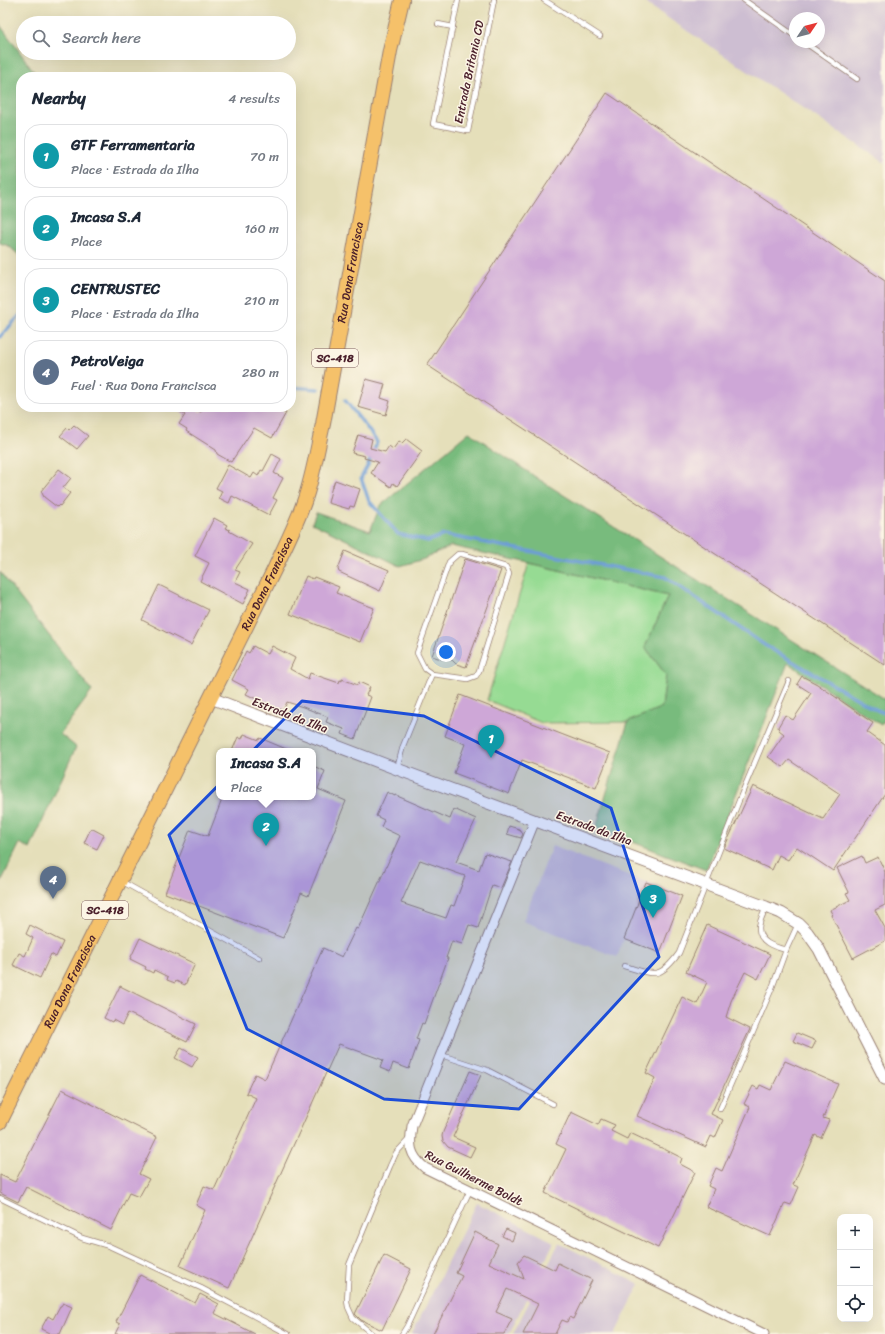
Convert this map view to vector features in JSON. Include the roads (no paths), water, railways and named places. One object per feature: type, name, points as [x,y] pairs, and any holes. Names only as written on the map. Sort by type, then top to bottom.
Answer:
[{"type":"main road","name":"Rua Dona Francisca","points":[[0,1122],[290,537],[304,502],[312,475],[331,378],[356,232],[390,51],[402,0]]},
{"type":"street","name":"Estrada da Ilha","points":[[211,698],[781,913],[799,924],[807,932],[819,949],[885,1079]]},
{"type":"street","name":"Rua Guilherme Boldt","points":[[535,820],[412,1126],[410,1138],[411,1150],[416,1161],[425,1168],[764,1334]]},
{"type":"lane","name":"Entrada Britania CD","points":[[458,0],[433,124],[468,131],[494,0]]},
{"type":"lane","points":[[544,0],[600,36]]},
{"type":"lane","points":[[744,0],[789,32]]},
{"type":"lane","points":[[438,24],[452,27]]},
{"type":"lane","points":[[813,48],[857,79]]},
{"type":"lane","points":[[462,554],[506,567],[509,574],[479,671],[476,676],[468,680],[432,674],[425,669],[418,653],[449,562],[454,556],[462,554]]},
{"type":"lane","points":[[396,769],[403,746],[432,674]]},
{"type":"lane","points":[[624,966],[654,974],[663,971],[671,964],[679,953],[789,681]]},
{"type":"lane","points":[[120,880],[259,958]]},
{"type":"lane","points":[[766,907],[759,927],[760,935],[764,941],[772,946],[786,950]]},
{"type":"lane","points":[[720,1109],[786,950],[799,924]]},
{"type":"lane","points":[[441,1055],[487,1070],[553,1104]]},
{"type":"lane","points":[[372,1334],[353,1318],[348,1307],[349,1265],[390,1166],[396,1154],[410,1138]]},
{"type":"lane","points":[[402,1334],[470,1190]]},
{"type":"lane","points":[[0,1198],[82,1238],[109,1246],[201,1288],[288,1334]]},
{"type":"waterway","points":[[0,337],[16,319]]},
{"type":"waterway","points":[[296,387],[318,389]]},
{"type":"waterway","points":[[345,400],[377,442],[361,478],[369,501],[398,534],[428,541],[444,535],[665,577],[766,646],[877,710],[885,713]]},
{"type":"place","name":"GTF Ferramentaria","points":[[491,758]]},
{"type":"place","name":"Incasa S.A","points":[[266,846]]},
{"type":"place","name":"PetroVeiga","points":[[53,899]]},
{"type":"place","name":"CENTRUSTEC","points":[[653,918]]}]
